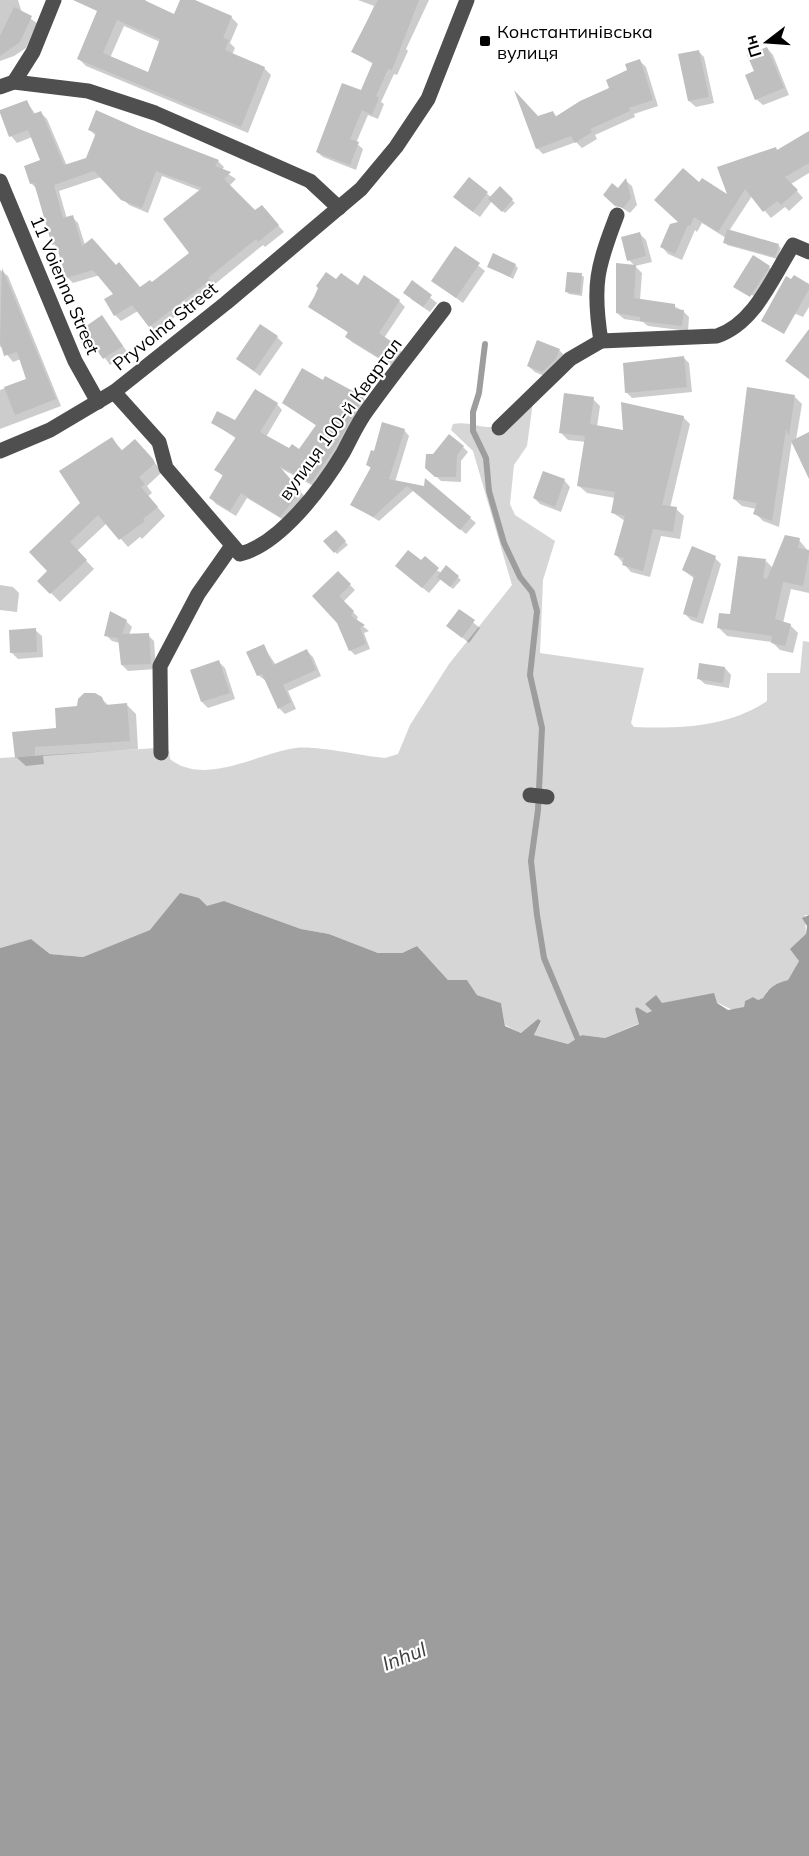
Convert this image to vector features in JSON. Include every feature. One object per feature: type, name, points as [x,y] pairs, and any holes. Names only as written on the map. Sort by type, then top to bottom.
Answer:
[{"type":"street","points":[[7,85],[33,52],[54,0]]},
{"type":"street","name":"Pryvolna Street","points":[[0,451],[50,430],[114,392],[361,189],[396,147],[428,99],[467,0]]},
{"type":"street","points":[[7,85],[88,91],[155,113],[310,181],[339,208]]},
{"type":"street","name":"11 Voienna Street","points":[[0,181],[75,361],[98,402]]},
{"type":"street","points":[[601,341],[595,301],[600,261],[616,215]]},
{"type":"street","points":[[499,428],[570,359],[601,341],[717,336],[733,331],[746,320],[792,245],[809,252]]},
{"type":"street","name":"вулиця 100-й Квартал","points":[[231,547],[240,554],[256,550],[282,529],[310,499],[342,455],[366,411],[444,309]]},
{"type":"street","points":[[114,392],[159,442],[166,468],[231,547],[198,594],[160,666],[162,753]]},
{"type":"street","points":[[530,795],[547,797]]},
{"type":"shaded area","points":[[533,402],[527,446],[514,465],[510,504],[515,515],[555,541],[543,580],[540,653],[644,668],[631,723],[634,727],[686,727],[737,716],[767,701],[767,673],[800,673],[803,641],[809,642],[809,915],[805,915],[806,934],[796,954],[799,961],[788,980],[767,991],[763,998],[758,1000],[753,997],[745,1001],[744,1007],[736,1009],[703,1001],[650,1006],[653,1011],[647,1013],[637,1007],[640,1023],[605,1038],[582,1035],[568,1044],[534,1035],[541,1022],[539,1020],[521,1033],[505,1025],[501,1003],[477,995],[467,980],[448,980],[417,946],[402,953],[378,953],[329,934],[301,929],[224,901],[83,957],[50,954],[31,939],[0,948],[0,758],[157,748],[169,751],[170,759],[184,767],[199,770],[232,766],[281,751],[304,747],[385,758],[398,754],[410,725],[449,664],[512,585],[473,451],[451,430],[453,424],[496,426],[508,421]]},
{"type":"water","name":"Inhul","points":[[180,893],[199,898],[207,906],[224,901],[301,929],[329,934],[378,953],[402,953],[417,946],[448,980],[467,980],[477,995],[501,1003],[505,1026],[521,1033],[538,1019],[541,1021],[534,1035],[568,1044],[582,1035],[605,1038],[639,1024],[635,1009],[637,1007],[647,1013],[652,1011],[645,1004],[656,995],[662,1003],[714,993],[717,1003],[728,1010],[744,1007],[745,1001],[753,997],[758,1000],[763,998],[774,986],[788,980],[799,961],[790,949],[806,934],[807,926],[802,918],[809,915],[809,1856],[0,1856],[0,948],[31,939],[50,954],[83,957],[150,930]]},
{"type":"building","points":[[73,0],[144,0],[174,14],[180,0],[195,0],[232,16],[223,38],[229,40],[225,50],[265,67],[241,127],[77,59],[97,11]],"holes":[[[117,20],[160,39],[148,72],[103,53]]]},
{"type":"building","points":[[378,0],[419,0],[392,70],[388,69],[376,96],[379,98],[372,115],[362,110],[350,139],[359,142],[350,165],[316,152],[342,83],[361,90],[373,62],[351,52]]},
{"type":"building","points":[[14,7],[32,16],[20,42],[0,56],[0,36]]},
{"type":"building","points":[[767,47],[784,88],[755,100],[745,75],[754,71],[747,55]]},
{"type":"building","points":[[699,50],[709,97],[688,101],[678,54]]},
{"type":"building","points":[[640,59],[653,100],[629,108],[630,111],[590,129],[592,132],[575,143],[571,136],[536,149],[514,90],[538,116],[553,111],[555,117],[580,101],[609,88],[606,80],[627,70],[625,64]]},
{"type":"building","points":[[27,100],[33,114],[41,111],[64,165],[86,158],[96,133],[88,130],[96,110],[219,160],[215,166],[231,172],[224,179],[255,210],[262,205],[279,225],[258,242],[256,239],[208,278],[210,280],[149,327],[132,305],[114,316],[104,299],[113,294],[93,270],[66,278],[56,244],[52,245],[34,183],[30,184],[24,166],[40,160],[28,130],[9,137],[0,110]],"holes":[[[94,171],[121,200],[142,208],[156,171],[202,188],[163,219],[189,253],[152,282],[150,280],[140,287],[119,262],[116,265],[92,238],[82,246],[73,215],[63,218],[54,185]]]},
{"type":"building","points":[[809,131],[809,163],[785,177],[798,190],[781,205],[777,201],[763,212],[745,189],[718,232],[694,217],[675,254],[660,247],[670,224],[678,222],[654,200],[683,168],[699,182],[702,178],[727,194],[717,167],[776,147],[777,150]]},
{"type":"building","points":[[469,177],[488,192],[473,212],[453,197]]},
{"type":"building","points":[[626,178],[631,198],[623,208],[615,206],[603,195],[612,183],[618,188]]},
{"type":"building","points":[[500,186],[513,199],[502,212],[488,199]]},
{"type":"building","points":[[727,229],[779,244],[775,257],[723,243]]},
{"type":"building","points":[[640,232],[646,256],[627,261],[621,237]]},
{"type":"building","points":[[455,246],[480,263],[456,298],[431,281]]},
{"type":"building","points":[[493,253],[516,264],[510,277],[487,267]]},
{"type":"building","points":[[753,255],[770,266],[750,297],[733,287]]},
{"type":"building","points":[[616,263],[636,265],[634,298],[675,304],[675,309],[684,310],[682,326],[640,321],[640,317],[616,313]]},
{"type":"building","points":[[2,268],[56,399],[15,415],[4,387],[26,379],[17,352],[4,356],[0,342]]},
{"type":"building","points":[[326,272],[336,279],[341,273],[358,285],[364,275],[400,300],[379,333],[398,346],[388,363],[345,337],[348,332],[308,307],[318,288],[316,286]]},
{"type":"building","points":[[567,272],[582,273],[580,294],[565,292]]},
{"type":"building","points":[[794,275],[809,284],[809,289],[784,334],[761,321],[786,276],[791,279]]},
{"type":"building","points":[[412,280],[432,295],[423,307],[403,293]]},
{"type":"building","points":[[102,315],[123,346],[103,359],[82,329]]},
{"type":"building","points":[[260,324],[278,336],[254,371],[236,359]]},
{"type":"building","points":[[809,329],[809,379],[785,361]]},
{"type":"building","points":[[537,340],[560,349],[555,360],[542,372],[527,366]]},
{"type":"building","points":[[684,356],[687,387],[625,393],[623,363]]},
{"type":"building","points":[[302,368],[323,380],[325,376],[364,397],[335,448],[311,483],[279,466],[301,491],[280,517],[241,493],[230,511],[209,498],[223,475],[214,470],[236,437],[211,423],[217,411],[235,420],[255,389],[278,403],[260,432],[289,448],[292,444],[299,449],[316,425],[282,403]]},
{"type":"building","points":[[747,387],[795,395],[789,436],[786,429],[772,521],[753,514],[757,503],[733,499]]},
{"type":"building","points":[[564,393],[594,397],[590,424],[623,430],[621,402],[684,416],[662,505],[677,507],[673,532],[653,529],[643,571],[622,565],[624,558],[614,555],[625,516],[611,513],[615,492],[577,486],[585,436],[559,433]]},
{"type":"building","points":[[382,422],[405,429],[389,479],[424,486],[425,478],[471,517],[460,530],[407,486],[373,517],[350,505],[371,467],[366,465],[371,450],[374,451]]},
{"type":"building","points":[[809,432],[809,479],[791,441]]},
{"type":"building","points":[[449,434],[464,446],[457,455],[456,477],[435,477],[425,468],[426,454],[433,454]]},
{"type":"building","points":[[112,437],[121,451],[135,439],[153,459],[155,463],[139,477],[145,484],[141,487],[158,507],[143,519],[145,521],[119,540],[98,515],[70,542],[87,560],[50,594],[37,581],[47,571],[29,552],[80,503],[59,471]]},
{"type":"building","points":[[543,471],[565,479],[555,507],[533,498]]},
{"type":"building","points":[[336,530],[346,541],[334,553],[323,541]]},
{"type":"building","points":[[785,535],[800,538],[798,548],[809,550],[809,554],[803,586],[783,582],[775,619],[791,624],[785,646],[771,643],[772,636],[717,628],[719,613],[730,614],[738,556],[766,559],[763,578],[767,579]]},
{"type":"building","points":[[692,546],[716,556],[697,618],[683,614],[694,576],[682,570]]},
{"type":"building","points":[[408,550],[421,560],[425,556],[439,568],[422,588],[395,566]]},
{"type":"building","points":[[446,565],[459,576],[450,587],[437,577]]},
{"type":"building","points":[[338,571],[351,584],[339,596],[354,611],[351,616],[365,625],[360,628],[366,644],[349,651],[337,623],[312,596]]},
{"type":"building","points":[[459,609],[475,620],[462,638],[446,626]]},
{"type":"building","points":[[110,611],[127,620],[122,634],[149,633],[151,664],[121,665],[118,638],[104,636]]},
{"type":"building","points":[[36,628],[37,652],[10,653],[9,630]]},
{"type":"building","points":[[264,644],[273,665],[307,649],[316,670],[283,685],[291,702],[278,709],[262,674],[257,676],[246,652]]},
{"type":"building","points":[[219,660],[230,693],[201,702],[190,670]]},
{"type":"building","points":[[699,663],[725,667],[723,683],[697,679]]},
{"type":"building","points":[[84,693],[95,693],[102,697],[105,705],[127,703],[130,741],[35,747],[35,755],[15,758],[12,732],[56,728],[55,708],[77,706],[78,699]]},
{"type":"waterway","points":[[485,344],[479,393],[473,412],[473,431],[486,458],[489,491],[504,543],[520,577],[532,592],[537,611],[530,675],[542,728],[538,810],[531,861],[537,915],[544,958],[580,1044]]},
{"type":"place","name":"Константинівська вулиця","points":[[485,41]]}]
